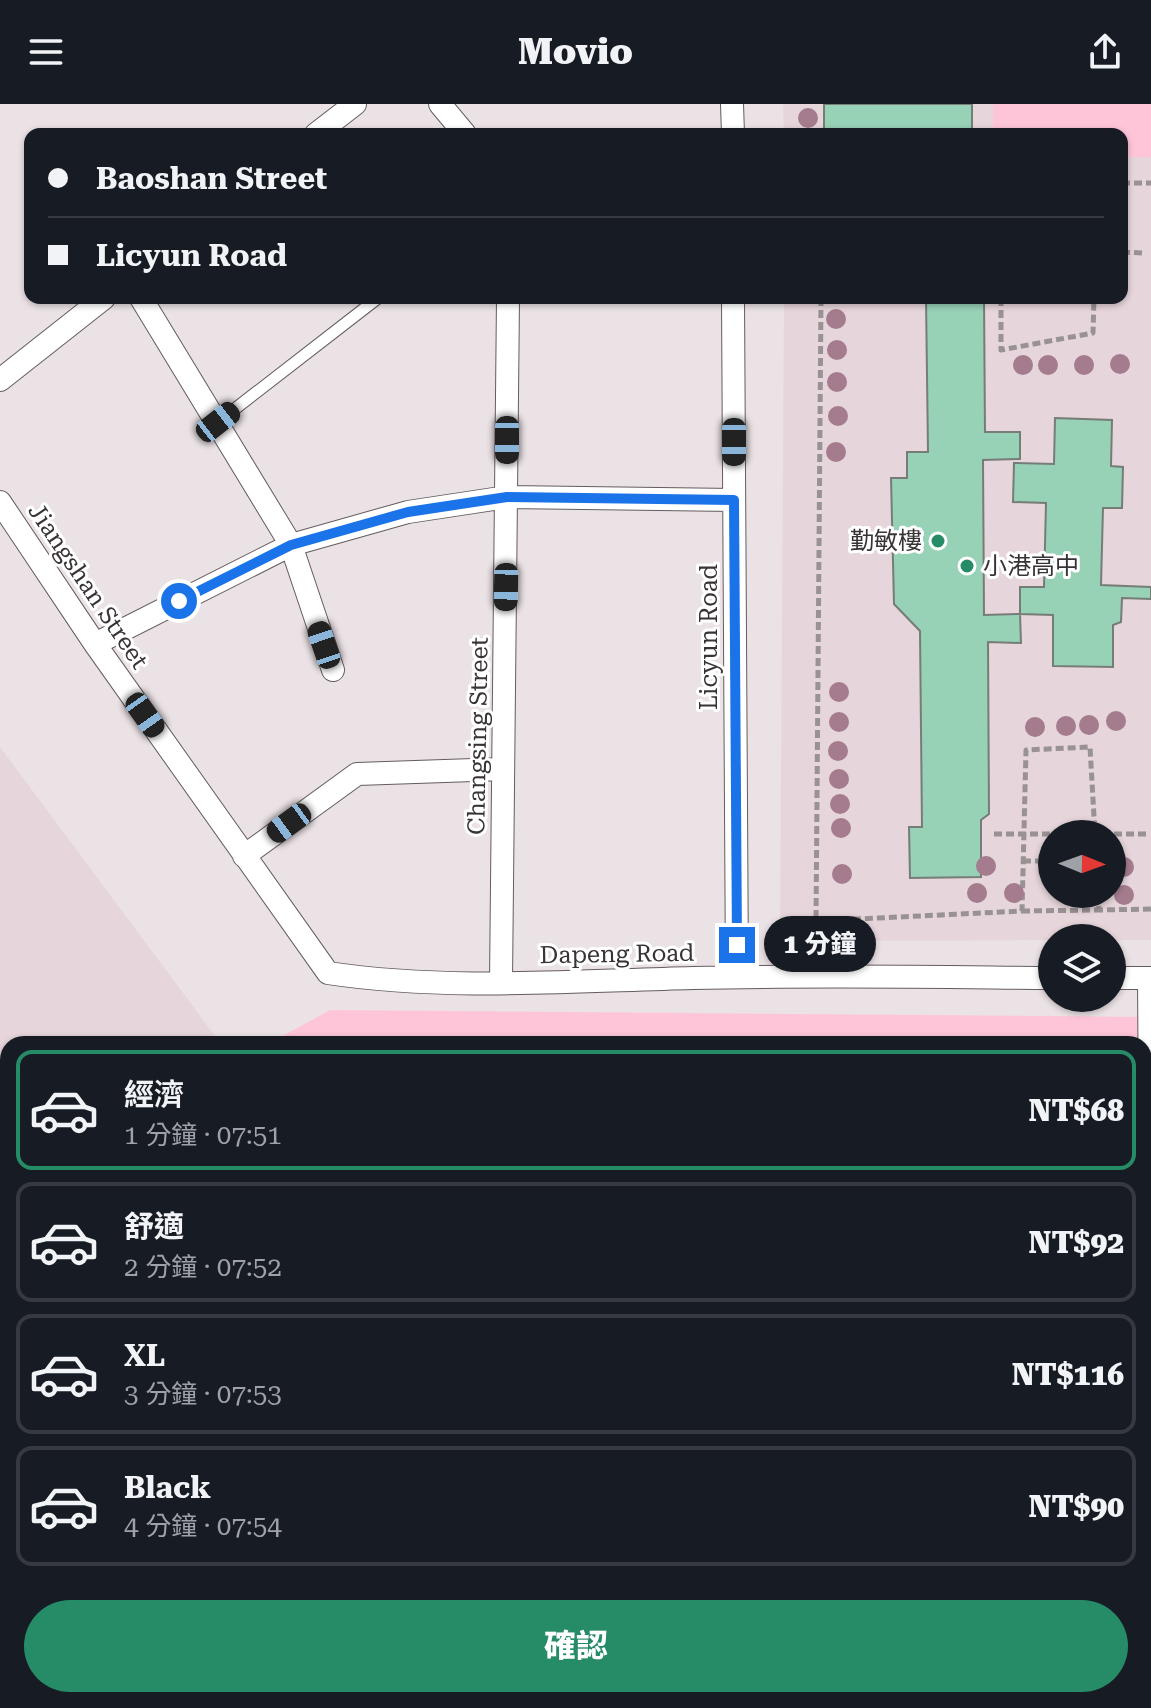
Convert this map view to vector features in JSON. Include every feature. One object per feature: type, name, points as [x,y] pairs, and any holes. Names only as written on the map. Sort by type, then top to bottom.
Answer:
[{"type":"street","points":[[324,128],[355,104]]},
{"type":"street","points":[[440,104],[460,128]]},
{"type":"street","points":[[732,104],[733,128]]},
{"type":"street","points":[[0,380],[96,304]]},
{"type":"street","points":[[145,304],[291,545],[333,670]]},
{"type":"street","name":"Changsing Street","points":[[501,982],[508,304]]},
{"type":"street","name":"Licyun Road","points":[[733,304],[737,977]]},
{"type":"street","points":[[95,644],[291,545],[408,512],[507,497],[734,500]]},
{"type":"street","name":"Jiangshan Street","points":[[0,502],[95,644],[328,973]]},
{"type":"street","points":[[244,856],[357,774],[503,769]]},
{"type":"street","name":"Dapeng Road","points":[[328,973],[374,980],[501,982],[737,977],[1038,978]]},
{"type":"street","points":[[1126,978],[1150,978],[1148,1036]]},
{"type":"lane","points":[[218,422],[370,304]]},
{"type":"path","points":[[1128,183],[1151,183]]},
{"type":"path","points":[[1128,252],[1143,253]]},
{"type":"path","points":[[821,304],[816,921],[1022,911],[1151,909]]},
{"type":"path","points":[[1001,304],[1001,350],[1093,333],[1094,304]]},
{"type":"path","points":[[1022,911],[1026,750],[1090,747],[1094,820]]},
{"type":"path","points":[[994,834],[1146,834]]},
{"type":"path","points":[[1023,861],[1038,861]]},
{"type":"shaded area","name":"小港高中","points":[[783,104],[1151,104],[1151,940],[1126,940],[1126,924],[1038,924],[1038,940],[780,941],[784,304],[1128,304],[1128,128],[784,128]]},
{"type":"shaded area","points":[[993,104],[1151,104],[1151,157],[1128,157],[1128,128],[993,128]]},
{"type":"shaded area","points":[[0,747],[215,1036],[0,1036]]},
{"type":"shaded area","points":[[330,1010],[1151,1017],[1151,1036],[283,1036]]},
{"type":"building","points":[[824,104],[972,104],[972,128],[824,128]]},
{"type":"building","name":"勤敏樓","points":[[926,304],[984,304],[985,432],[1020,432],[1020,459],[983,460],[984,615],[1020,614],[1021,643],[988,642],[989,814],[981,820],[981,877],[910,878],[909,827],[922,827],[920,631],[894,604],[891,478],[907,478],[907,452],[928,452]]},
{"type":"building","points":[[1055,418],[1112,420],[1111,466],[1123,467],[1122,508],[1103,508],[1101,585],[1151,587],[1151,599],[1122,598],[1121,622],[1113,625],[1113,667],[1053,666],[1053,615],[1020,614],[1020,587],[1044,587],[1046,503],[1013,502],[1014,463],[1054,464]]},
{"type":"place","name":"勤敏樓","points":[[938,541]]},
{"type":"place","name":"小港高中","points":[[967,566]]},
{"type":"route","points":[[179,601],[291,545],[408,512],[507,497],[734,500],[737,945]]}]
